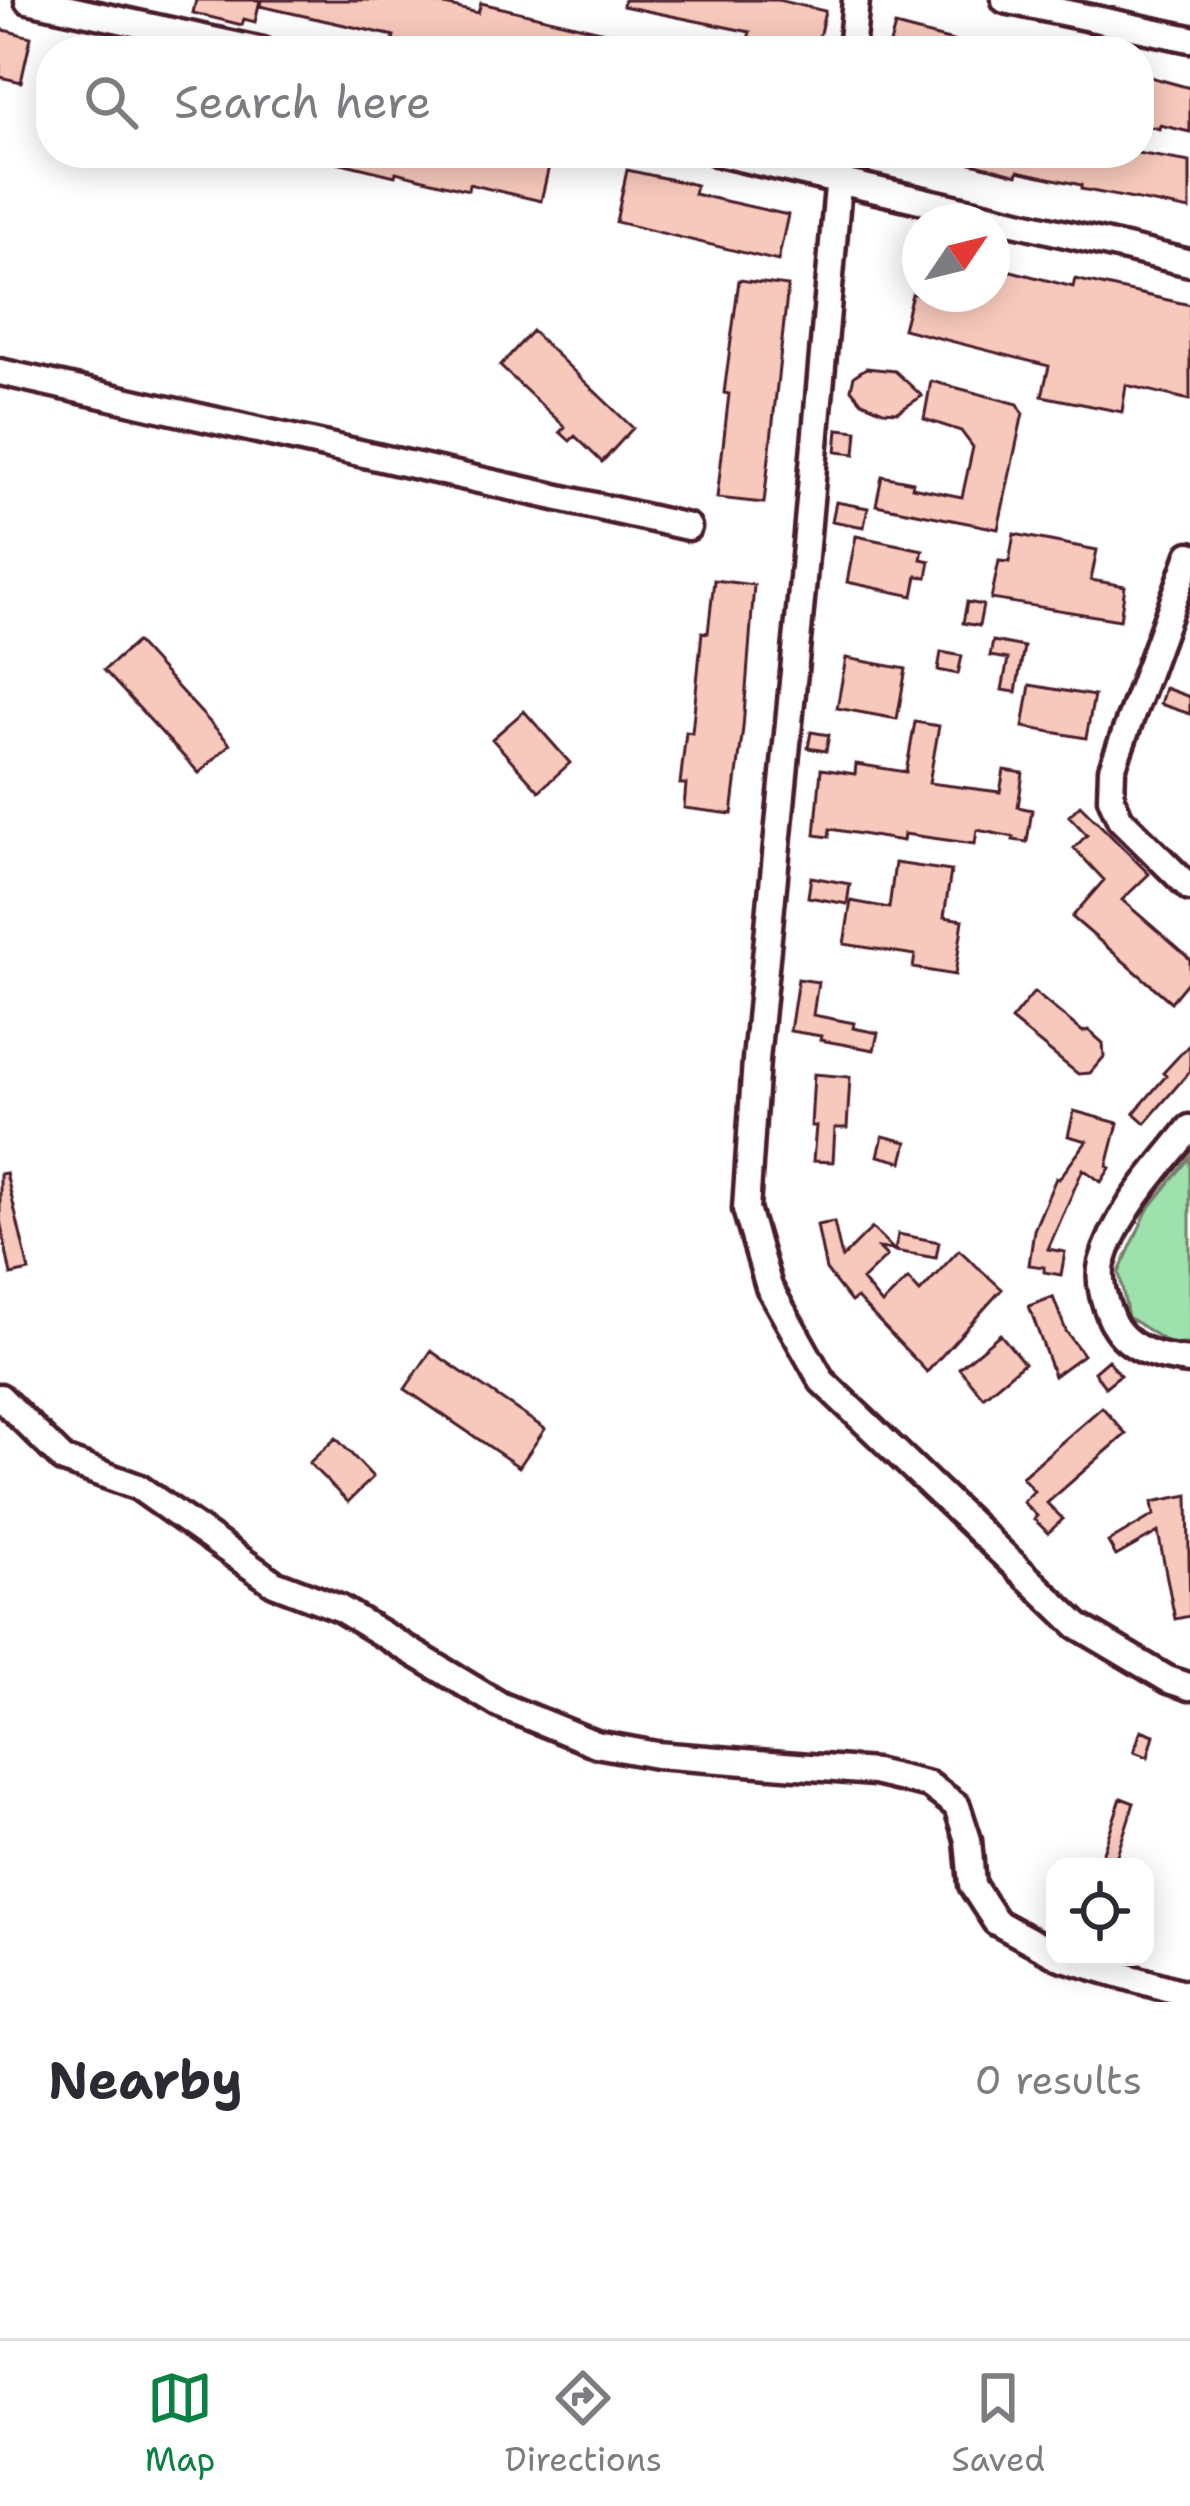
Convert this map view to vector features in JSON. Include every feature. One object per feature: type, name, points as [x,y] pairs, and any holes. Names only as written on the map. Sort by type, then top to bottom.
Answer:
[{"type":"street","points":[[28,0],[194,36]]},
{"type":"street","points":[[852,36],[856,0]]},
{"type":"street","points":[[1009,0],[1190,39]]},
{"type":"street","points":[[785,168],[1190,263]]},
{"type":"street","points":[[839,168],[746,1209],[769,1288],[822,1381],[1078,1626],[1169,1680],[1190,1687]]},
{"type":"street","points":[[0,372],[688,527]]},
{"type":"street","points":[[1190,555],[1112,769],[1112,798],[1120,819],[1190,888]]},
{"type":"street","points":[[1190,1128],[1124,1214],[1101,1266],[1104,1301],[1114,1328],[1159,1358],[1190,1361]]},
{"type":"street","points":[[0,1397],[64,1460],[138,1487],[274,1583],[339,1608],[500,1705],[596,1744],[656,1755],[874,1772],[929,1785],[957,1806],[968,1840],[972,1885],[996,1922],[1046,1949]]},
{"type":"street","points":[[1092,1966],[1190,1995]]},
{"type":"green space","points":[[1190,1157],[1190,1344],[1170,1344],[1128,1317],[1119,1272],[1147,1211]]},
{"type":"building","points":[[196,0],[260,0],[255,22],[244,19],[242,25],[193,13]]},
{"type":"building","points":[[261,0],[424,0],[478,13],[481,3],[622,36],[394,36],[260,6]]},
{"type":"building","points":[[624,0],[778,0],[825,11],[819,36],[749,36],[750,32],[623,6]]},
{"type":"building","points":[[895,26],[933,36],[892,36]]},
{"type":"building","points":[[0,29],[31,37],[21,82],[0,77]]},
{"type":"building","points":[[1154,78],[1190,88],[1190,132],[1160,125],[1154,128]]},
{"type":"building","points":[[1154,156],[1190,162],[1190,210],[1081,189],[1081,185],[1018,171],[1017,175],[990,168],[1154,168]]},
{"type":"building","points":[[362,168],[549,168],[541,201],[469,184],[468,190],[396,172],[395,176]]},
{"type":"building","points":[[627,170],[696,185],[694,194],[788,215],[778,261],[616,222]]},
{"type":"building","points":[[1010,271],[1073,287],[1075,279],[1190,305],[1190,400],[1126,385],[1122,412],[1042,396],[1049,366],[903,329],[907,312],[1010,312]]},
{"type":"building","points":[[739,280],[788,286],[764,503],[717,498]]},
{"type":"building","points":[[532,331],[633,428],[602,462],[575,436],[570,441],[560,432],[565,427],[500,366]]},
{"type":"building","points":[[866,368],[895,371],[922,396],[898,412],[862,402],[851,389],[854,376]]},
{"type":"building","points":[[931,381],[1018,404],[1023,413],[998,529],[876,505],[882,476],[962,497],[973,447],[961,431],[924,419]]},
{"type":"building","points":[[838,429],[857,431],[855,454],[836,452]]},
{"type":"building","points":[[836,502],[868,508],[864,527],[832,521]]},
{"type":"building","points":[[1014,534],[1097,550],[1091,580],[1125,586],[1120,620],[991,599],[999,561],[1009,562]]},
{"type":"building","points":[[856,536],[923,550],[921,559],[930,561],[927,577],[917,576],[913,596],[847,582]]},
{"type":"building","points":[[714,580],[754,585],[732,814],[684,808],[686,784],[680,784]]},
{"type":"building","points":[[967,602],[983,605],[979,626],[963,623]]},
{"type":"building","points":[[993,641],[1024,647],[1016,692],[1002,690],[1008,659],[990,656]]},
{"type":"building","points":[[136,642],[230,744],[199,773],[104,670]]},
{"type":"building","points":[[941,652],[962,656],[958,674],[938,670]]},
{"type":"building","points":[[846,658],[906,669],[897,719],[837,708]]},
{"type":"building","points":[[1030,685],[1094,696],[1086,738],[1023,727]]},
{"type":"building","points":[[1165,688],[1190,697],[1190,714],[1160,704]]},
{"type":"building","points":[[524,711],[570,763],[539,791],[492,739]]},
{"type":"building","points":[[915,722],[939,726],[929,783],[1000,792],[1004,770],[1023,773],[1018,807],[1032,810],[1027,842],[977,830],[975,844],[904,834],[903,841],[830,829],[829,837],[815,835],[821,769],[855,774],[856,764],[906,772]]},
{"type":"building","points":[[811,732],[829,735],[826,751],[808,748]]},
{"type":"building","points":[[1080,805],[1149,874],[1122,900],[1190,959],[1190,979],[1171,1002],[1072,917],[1104,880],[1074,848],[1087,835],[1069,816]]},
{"type":"building","points":[[895,863],[951,871],[944,917],[963,920],[955,975],[913,968],[915,955],[844,944],[851,901],[889,908]]},
{"type":"building","points":[[811,877],[850,884],[847,904],[808,897]]},
{"type":"building","points":[[798,979],[818,982],[813,1015],[878,1033],[874,1050],[790,1031]]},
{"type":"building","points":[[1034,992],[1103,1043],[1104,1057],[1090,1073],[1078,1074],[1011,1020]]},
{"type":"building","points":[[1190,1044],[1190,1071],[1145,1123],[1134,1113]]},
{"type":"building","points":[[814,1074],[850,1077],[847,1128],[835,1128],[833,1162],[813,1161]]},
{"type":"building","points":[[1074,1111],[1118,1123],[1110,1168],[1101,1182],[1083,1169],[1048,1249],[1065,1252],[1061,1275],[1029,1265],[1034,1230],[1056,1178],[1087,1141],[1068,1136]]},
{"type":"building","points":[[883,1136],[907,1142],[902,1162],[878,1156]]},
{"type":"building","points":[[6,1173],[29,1271],[11,1275],[0,1220],[0,1174]]},
{"type":"building","points":[[834,1222],[842,1258],[872,1228],[894,1250],[879,1248],[887,1256],[862,1280],[882,1304],[908,1279],[920,1292],[959,1250],[1002,1289],[927,1372],[857,1298],[851,1302],[826,1270],[817,1225]]},
{"type":"building","points":[[898,1234],[939,1242],[936,1258],[895,1251]]},
{"type":"building","points":[[1053,1297],[1066,1331],[1083,1355],[1054,1376],[1029,1306]]},
{"type":"building","points":[[1000,1334],[1024,1363],[983,1397],[959,1368]]},
{"type":"building","points":[[431,1351],[545,1429],[519,1467],[405,1389]]},
{"type":"building","points":[[1108,1360],[1120,1375],[1105,1387],[1094,1372]]},
{"type":"building","points":[[1102,1407],[1126,1434],[1047,1503],[1063,1519],[1048,1533],[1023,1502],[1034,1491],[1022,1477]]},
{"type":"building","points":[[336,1438],[373,1477],[348,1502],[309,1463]]},
{"type":"building","points":[[1188,1495],[1190,1616],[1175,1619],[1158,1532],[1116,1556],[1108,1542],[1154,1515],[1152,1502]]},
{"type":"building","points":[[1141,1730],[1154,1735],[1148,1757],[1134,1752]]},
{"type":"building","points":[[1121,1798],[1134,1803],[1116,1858],[1101,1858]]}]
